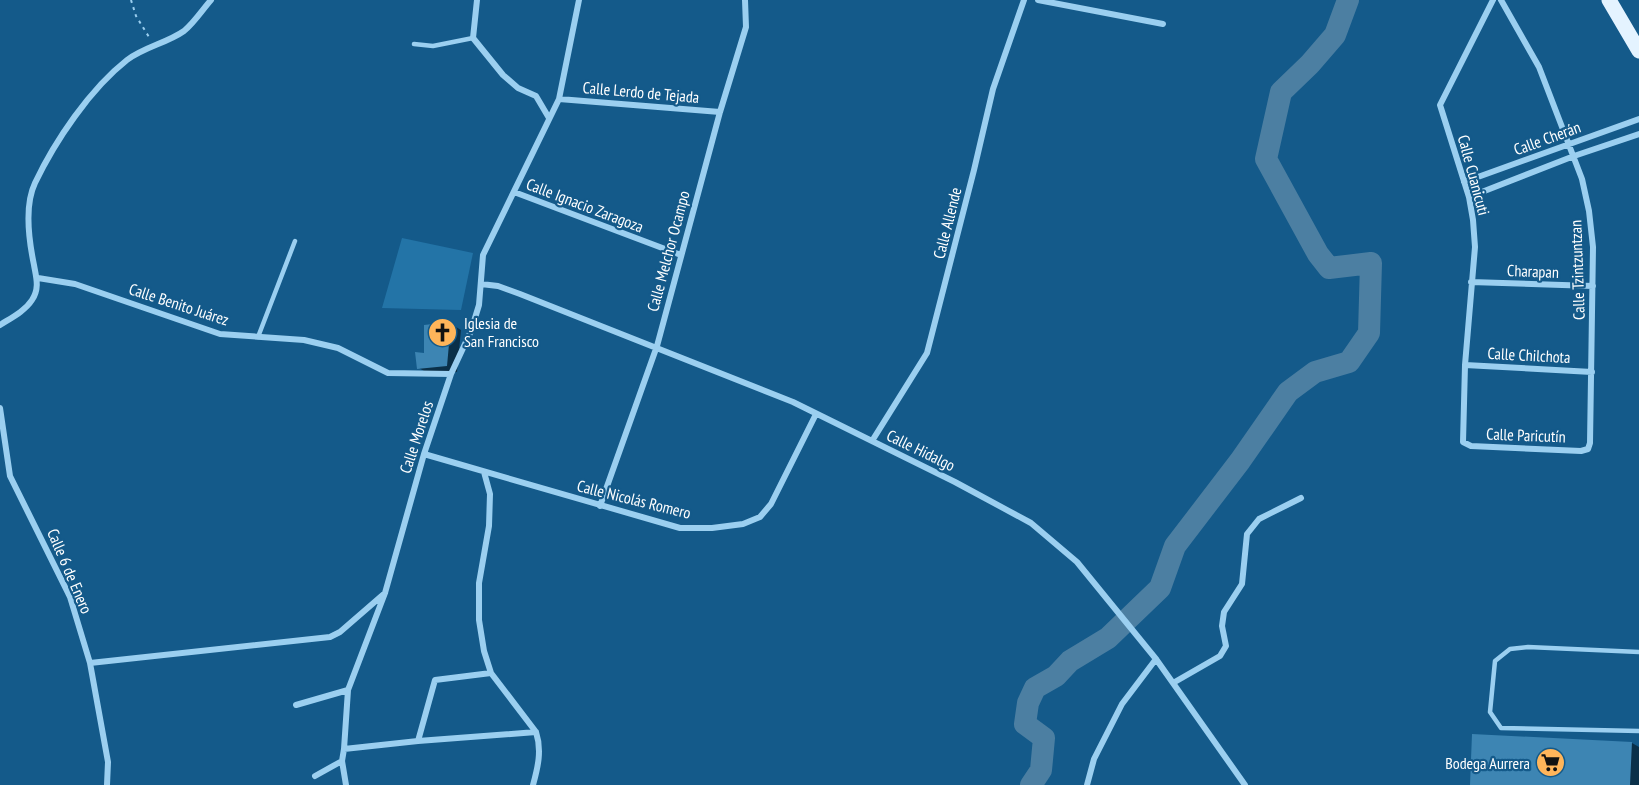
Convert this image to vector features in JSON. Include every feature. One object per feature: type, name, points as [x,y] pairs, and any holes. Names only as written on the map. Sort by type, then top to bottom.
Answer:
[{"type":"main road","points":[[1609,0],[1639,51]]},
{"type":"street","points":[[0,325],[23,310],[33,299],[38,278],[29,229],[34,185],[67,128],[97,87],[129,59],[184,30],[211,0]]},
{"type":"street","points":[[477,0],[473,38],[503,75],[518,88],[536,96],[549,118]]},
{"type":"street","name":"Calle Morelos","points":[[346,785],[342,761],[348,690],[385,593],[424,454],[451,374],[471,331],[479,305],[483,255],[559,99],[579,0]]},
{"type":"street","name":"Calle Melchor Ocampo","points":[[600,506],[657,346],[720,112],[746,27],[745,0]]},
{"type":"street","name":"Calle Allende","points":[[872,441],[927,353],[993,89],[1024,0]]},
{"type":"street","points":[[1038,0],[1163,24]]},
{"type":"street","name":"Calle Cuanicuti","points":[[1463,442],[1471,282],[1475,247],[1469,197],[1440,105],[1493,0]]},
{"type":"street","name":"Calle Tzintzuntzan","points":[[1501,0],[1539,67],[1570,143],[1582,179],[1589,211],[1593,247],[1593,286],[1590,443],[1588,449]]},
{"type":"street","name":"Calle Lerdo de Tejada","points":[[559,99],[720,112]]},
{"type":"street","name":"Calle Cherán","points":[[1464,182],[1639,119]]},
{"type":"street","name":"Calle Cherán","points":[[1469,197],[1574,156],[1639,134]]},
{"type":"street","name":"Calle Ignacio Zaragoza","points":[[514,192],[681,255]]},
{"type":"street","name":"Calle Benito Juárez","points":[[38,278],[75,284],[220,334],[304,340],[338,348],[388,373],[451,374]]},
{"type":"street","name":"Charapan","points":[[1471,282],[1593,286]]},
{"type":"street","name":"Calle Hidalgo","points":[[481,284],[498,286],[657,346],[793,402],[955,482],[1031,523],[1077,562],[1155,658],[1245,785]]},
{"type":"street","name":"Calle Chilchota","points":[[1466,365],[1592,372]]},
{"type":"street","name":"Calle 6 de Enero","points":[[0,408],[10,476],[70,597],[90,663],[108,762],[107,785]]},
{"type":"street","name":"Calle Nicolás Romero","points":[[424,454],[680,528],[712,528],[743,524],[760,517],[771,504],[816,414]]},
{"type":"street","name":"Calle Paricutín","points":[[1463,442],[1471,446],[1581,451],[1588,449]]},
{"type":"street","points":[[484,472],[490,494],[489,526],[478,583],[479,620],[484,651],[491,673],[536,732],[539,742],[539,758],[533,785]]},
{"type":"street","points":[[1173,683],[1220,656],[1226,646],[1222,626],[1224,612],[1242,584],[1247,534],[1259,519],[1301,498]]},
{"type":"street","points":[[90,663],[330,636],[340,632],[385,593]]},
{"type":"street","points":[[1087,785],[1094,759],[1122,705],[1155,658]]},
{"type":"street","points":[[418,741],[435,680],[491,673]]},
{"type":"street","points":[[296,705],[348,690]]},
{"type":"street","points":[[344,750],[418,741],[536,732]]},
{"type":"street","points":[[315,776],[342,761]]},
{"type":"lane","points":[[414,44],[433,46],[473,38]]},
{"type":"lane","points":[[258,337],[295,240]]},
{"type":"lane","points":[[1639,652],[1528,647],[1510,649],[1495,661],[1490,712],[1502,728],[1639,731]]},
{"type":"path","points":[[130,0],[136,16],[153,45]]},
{"type":"shaded area","points":[[402,238],[473,253],[461,310],[382,308]]},
{"type":"building","points":[[451,322],[447,366],[417,369],[415,352],[424,353],[424,325]]},
{"type":"building","name":"Bodega Aurrera","points":[[1472,734],[1632,742],[1630,785],[1470,785]]},
{"type":"waterway","points":[[1031,785],[1041,770],[1044,738],[1025,724],[1028,703],[1035,688],[1056,676],[1070,661],[1108,638],[1160,588],[1175,546],[1240,461],[1288,392],[1315,372],[1349,362],[1369,333],[1371,263],[1329,268],[1318,254],[1266,159],[1281,92],[1335,35],[1348,0]]},
{"type":"place","name":"Iglesia de San Francisco","points":[[443,332]]},
{"type":"place","name":"Bodega Aurrera","points":[[1551,763]]}]
